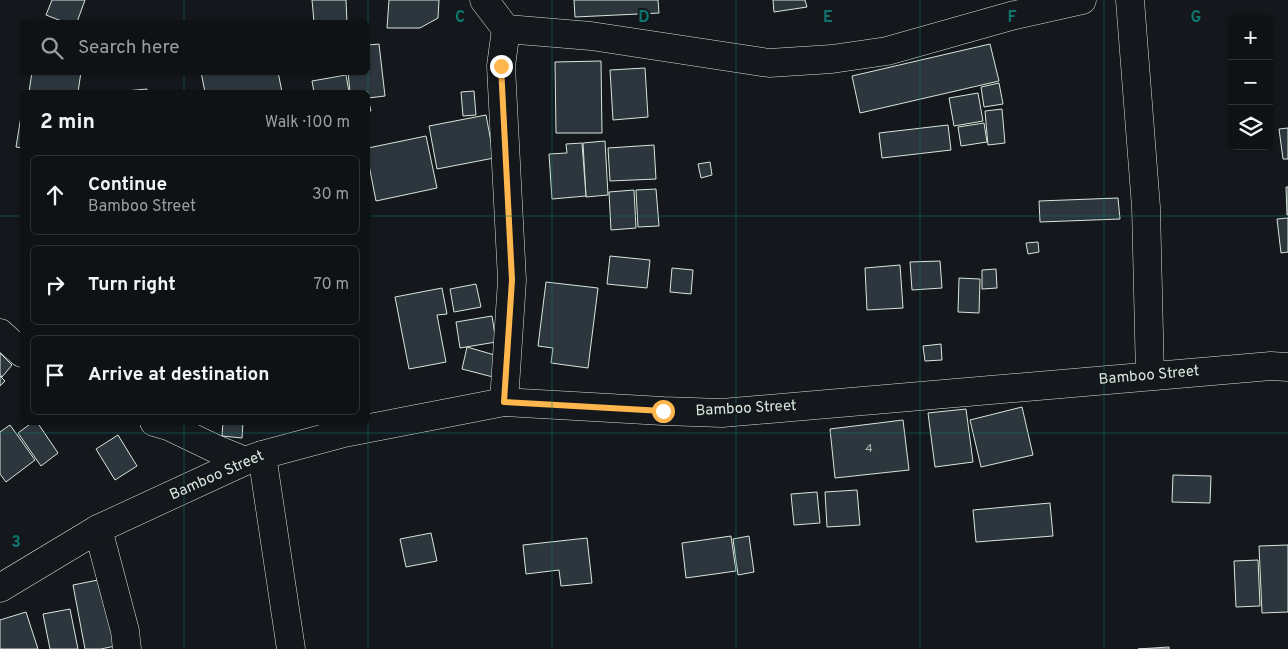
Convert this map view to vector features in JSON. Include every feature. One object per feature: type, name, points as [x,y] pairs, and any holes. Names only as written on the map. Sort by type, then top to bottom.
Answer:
[{"type":"street","points":[[484,0],[506,29],[501,66],[512,280],[504,402]]},
{"type":"street","points":[[506,29],[591,36],[770,63],[888,51],[1011,16],[1082,0]]},
{"type":"street","points":[[1130,0],[1146,207],[1150,376]]},
{"type":"street","points":[[0,333],[20,351]]},
{"type":"street","name":"Bamboo Street","points":[[0,588],[98,530],[254,458],[344,433],[504,402],[722,413],[1271,366],[1288,367]]},
{"type":"street","points":[[164,425],[218,450],[254,458],[291,649]]},
{"type":"street","points":[[98,530],[125,630],[127,649]]},
{"type":"building","points":[[52,0],[85,0],[78,20],[59,20],[46,15]]},
{"type":"building","points":[[312,0],[346,0],[347,20],[314,20]]},
{"type":"building","points":[[389,0],[439,0],[438,18],[420,28],[387,28]]},
{"type":"building","points":[[574,0],[658,0],[659,13],[575,17]]},
{"type":"building","points":[[773,0],[805,0],[807,7],[774,12]]},
{"type":"building","points":[[379,44],[385,96],[370,98],[370,90],[350,90],[348,75],[370,75],[370,45]]},
{"type":"building","points":[[990,44],[999,81],[860,113],[852,76]]},
{"type":"building","points":[[601,61],[602,133],[556,133],[555,62]]},
{"type":"building","points":[[645,68],[648,117],[613,120],[610,70]]},
{"type":"building","points":[[32,75],[81,75],[78,90],[29,90]]},
{"type":"building","points":[[202,75],[279,75],[282,90],[205,90]]},
{"type":"building","points":[[346,75],[349,90],[314,90],[312,81]]},
{"type":"building","points":[[999,83],[1003,104],[984,107],[981,87]]},
{"type":"building","points":[[474,91],[476,115],[463,116],[461,92]]},
{"type":"building","points":[[978,93],[983,121],[954,126],[949,98]]},
{"type":"building","points":[[1002,109],[1005,143],[988,145],[985,111]]},
{"type":"building","points":[[486,115],[494,158],[437,169],[429,126]]},
{"type":"building","points":[[20,122],[20,148],[16,147]]},
{"type":"building","points":[[984,123],[987,142],[961,146],[958,127]]},
{"type":"building","points":[[948,125],[951,150],[882,158],[879,133]]},
{"type":"building","points":[[1288,128],[1288,159],[1283,159],[1279,129]]},
{"type":"building","points":[[426,136],[437,188],[376,201],[370,170],[370,148]]},
{"type":"building","points":[[605,141],[608,195],[586,197],[583,143]]},
{"type":"building","points":[[582,143],[586,196],[552,199],[549,154],[567,153],[566,144]]},
{"type":"building","points":[[654,145],[656,179],[610,181],[608,148]]},
{"type":"building","points":[[710,162],[712,175],[701,178],[698,164]]},
{"type":"building","points":[[1286,187],[1288,187],[1288,215],[1287,215]]},
{"type":"building","points":[[656,189],[659,226],[638,227],[636,190]]},
{"type":"building","points":[[634,190],[636,228],[611,230],[609,192]]},
{"type":"building","points":[[1118,198],[1120,219],[1040,222],[1039,201]]},
{"type":"building","points":[[1288,218],[1288,252],[1281,253],[1277,219]]},
{"type":"building","points":[[1038,242],[1039,252],[1028,254],[1026,243]]},
{"type":"building","points":[[610,256],[650,260],[647,288],[607,284]]},
{"type":"building","points":[[940,261],[942,288],[912,290],[910,262]]},
{"type":"building","points":[[900,265],[903,308],[867,310],[865,268]]},
{"type":"building","points":[[672,268],[693,270],[691,294],[670,292]]},
{"type":"building","points":[[996,269],[997,288],[982,289],[982,270]]},
{"type":"building","points":[[959,278],[980,279],[979,313],[958,312]]},
{"type":"building","points":[[546,282],[598,288],[588,368],[551,363],[553,348],[538,346]]},
{"type":"building","points":[[476,284],[481,307],[454,312],[450,289]]},
{"type":"building","points":[[442,288],[447,314],[437,315],[446,362],[409,369],[395,297]]},
{"type":"building","points":[[492,316],[496,342],[460,348],[456,322]]},
{"type":"building","points":[[941,344],[942,360],[925,361],[923,346]]},
{"type":"building","points":[[467,347],[498,356],[493,377],[462,369]]},
{"type":"building","points":[[0,353],[12,365],[2,377],[0,374]]},
{"type":"building","points":[[0,376],[5,381],[0,386]]},
{"type":"building","points":[[1022,407],[1033,455],[981,467],[970,420]]},
{"type":"building","points":[[966,409],[973,462],[935,467],[928,413]]},
{"type":"building","points":[[903,420],[909,470],[835,478],[830,429]]},
{"type":"building","points":[[10,425],[35,460],[6,482],[0,474],[0,432]]},
{"type":"building","points":[[29,425],[39,425],[58,453],[41,466],[18,433]]},
{"type":"building","points":[[223,425],[243,425],[242,438],[222,436]]},
{"type":"building","points":[[118,435],[137,466],[115,480],[96,449]]},
{"type":"building","points":[[1173,475],[1211,476],[1210,503],[1172,502]]},
{"type":"building","points":[[857,490],[860,525],[827,527],[825,492]]},
{"type":"building","points":[[817,492],[820,523],[794,525],[791,494]]},
{"type":"building","points":[[1050,503],[1053,536],[976,542],[973,510]]},
{"type":"building","points":[[431,533],[437,561],[406,567],[400,539]]},
{"type":"building","points":[[731,536],[736,571],[686,578],[682,543]]},
{"type":"building","points":[[749,536],[754,572],[738,575],[733,539]]},
{"type":"building","points":[[587,538],[592,583],[561,586],[559,570],[526,574],[523,545]]},
{"type":"building","points":[[1288,545],[1288,612],[1262,613],[1259,546]]},
{"type":"building","points":[[1258,560],[1260,606],[1236,607],[1234,561]]},
{"type":"building","points":[[103,579],[115,646],[101,649],[85,649],[73,585]]},
{"type":"building","points":[[70,609],[78,649],[50,649],[43,614]]},
{"type":"building","points":[[26,612],[38,649],[0,649],[0,620]]},
{"type":"building","points":[[1169,647],[1169,649],[1138,649]]},
{"type":"route","points":[[501,66],[512,280],[504,402],[663,411]]}]
